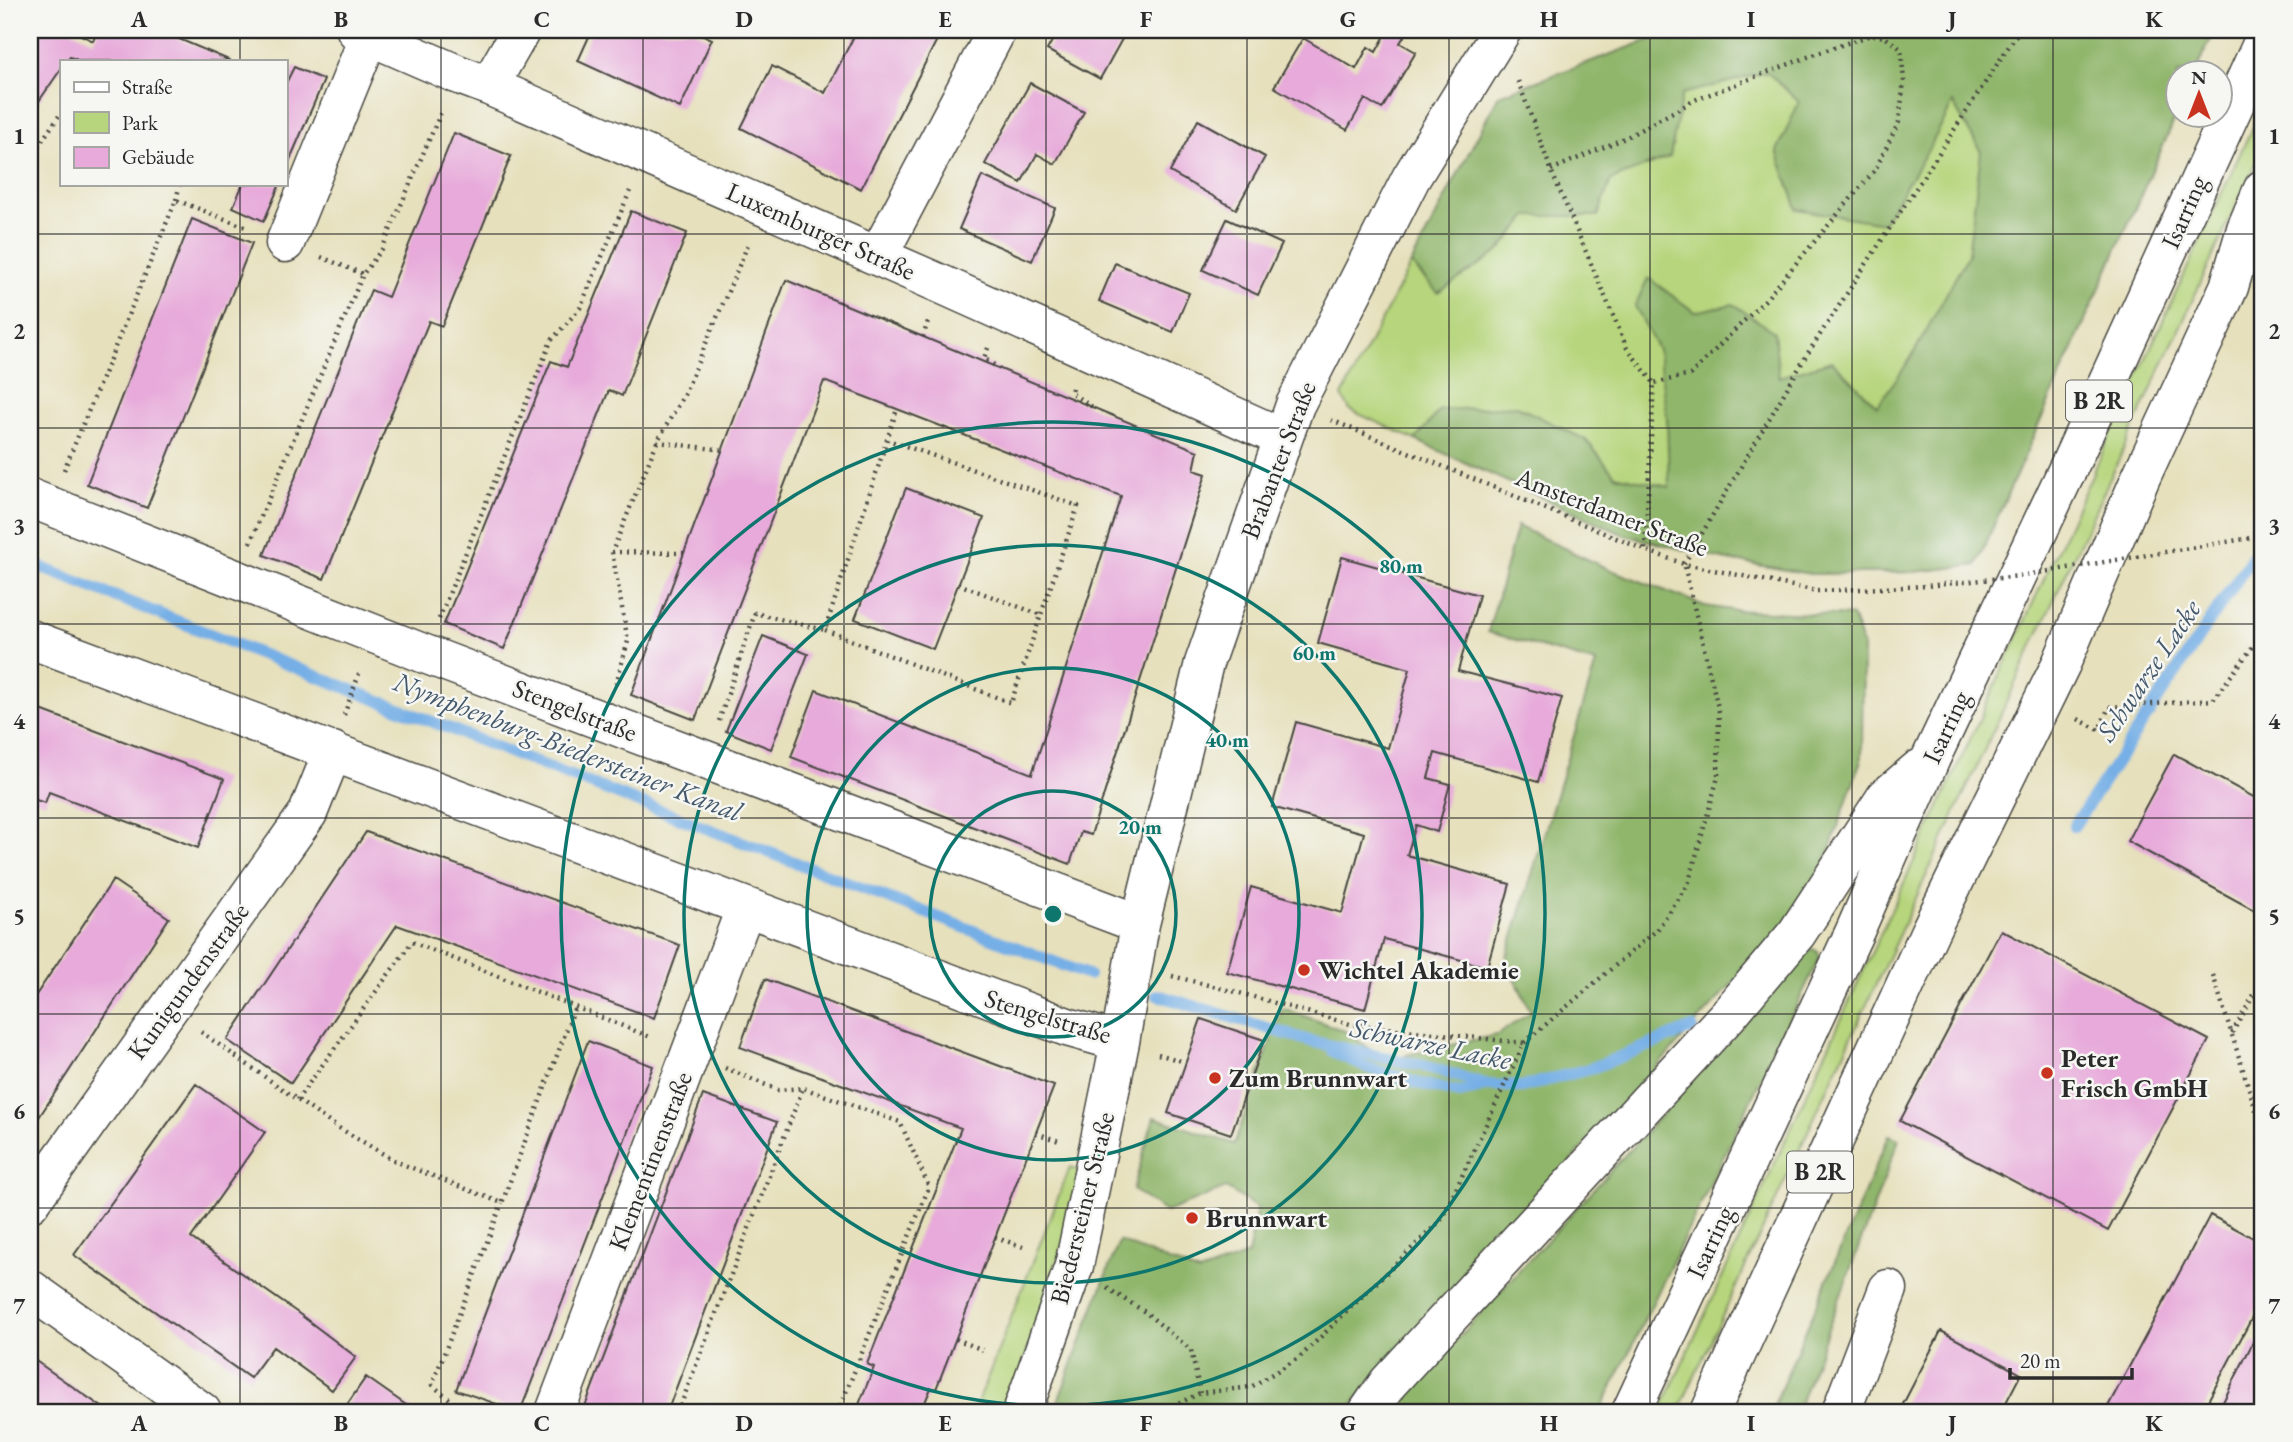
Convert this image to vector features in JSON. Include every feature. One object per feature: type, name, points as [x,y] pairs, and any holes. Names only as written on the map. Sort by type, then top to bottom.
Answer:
[{"type":"main road","points":[[473,80],[521,30]]},
{"type":"main road","points":[[878,256],[997,30]]},
{"type":"main road","name":"Brabanter Straße","points":[[1140,924],[1204,663],[1289,421],[1410,178],[1502,30]]},
{"type":"main road","points":[[285,243],[362,33]]},
{"type":"main road","name":"Luxemburger Straße","points":[[362,33],[878,256],[1289,421]]},
{"type":"main road","name":"Isarring","points":[[1631,1412],[2263,42]]},
{"type":"main road","name":"B 2R","points":[[1710,1412],[1930,931],[2060,664],[2141,477],[2229,287],[2246,229],[2263,189]]},
{"type":"main road","points":[[2229,287],[2263,255]]},
{"type":"main road","name":"Stengelstraße","points":[[30,639],[338,734],[745,909],[1067,1027],[1120,1042],[1140,924],[425,654],[39,502]]},
{"type":"main road","name":"Kunigundenstraße","points":[[30,1203],[309,813],[338,734]]},
{"type":"main road","points":[[1368,1412],[1388,1383],[1729,1014],[1797,933],[1886,797],[1931,758]]},
{"type":"main road","name":"Klementinenstraße","points":[[555,1412],[745,909]]},
{"type":"main road","name":"Biedersteiner Straße","points":[[1022,1412],[1074,1266],[1120,1042]]},
{"type":"main road","points":[[30,1289],[202,1412]]},
{"type":"main road","points":[[1841,1412],[1888,1289]]},
{"type":"path","points":[[1168,1412],[1172,1407],[1200,1393],[1251,1387],[1300,1357],[1442,1219],[1524,1043],[1657,930],[1688,884],[1718,776],[1719,712],[1684,564],[1806,356],[2022,30]]},
{"type":"path","points":[[1551,170],[1625,138],[1697,99],[1821,51],[1871,35],[1885,37],[1901,49],[1904,80],[1899,122],[1875,170],[1766,299],[1690,375],[1654,383]]},
{"type":"path","points":[[1515,70],[1551,170],[1627,348],[1654,383],[1646,550]]},
{"type":"path","points":[[234,579],[363,274],[382,249],[473,80]]},
{"type":"path","points":[[30,158],[60,114]]},
{"type":"path","points":[[425,654],[551,341],[580,308],[645,155]]},
{"type":"path","points":[[39,502],[176,200],[180,186]]},
{"type":"path","points":[[176,200],[363,274]]},
{"type":"path","points":[[605,721],[628,641],[612,552],[657,442],[685,393],[764,206]]},
{"type":"path","points":[[825,630],[897,409]]},
{"type":"path","name":"Amsterdamer Straße","points":[[1289,421],[1684,564],[1817,591],[1927,586],[2019,576],[2263,536]]},
{"type":"path","points":[[706,760],[755,612],[825,630],[1012,704],[1078,506],[888,440]]},
{"type":"path","points":[[657,442],[723,450]]},
{"type":"path","points":[[612,552],[684,553]]},
{"type":"path","points":[[958,584],[1041,615]]},
{"type":"path","points":[[2072,716],[2099,730],[2109,707],[2213,700],[2263,633]]},
{"type":"path","points":[[338,734],[364,662]]},
{"type":"path","points":[[297,1100],[412,942],[778,1090],[803,1088],[900,1122],[929,1186],[838,1412]]},
{"type":"path","points":[[1133,967],[1350,1024],[1524,1043]]},
{"type":"path","points":[[2213,975],[2263,1133]]},
{"type":"path","points":[[2231,1034],[2263,979]]},
{"type":"path","points":[[466,1412],[432,1385],[575,1007]]},
{"type":"path","points":[[169,1009],[329,1122],[397,1162],[502,1203]]},
{"type":"path","points":[[678,1412],[803,1088]]},
{"type":"path","points":[[995,1237],[1023,1247]]},
{"type":"path","points":[[1074,1266],[1145,1312],[1191,1350],[1200,1393]]},
{"type":"path","points":[[956,1339],[983,1350]]},
{"type":"green space","points":[[1677,30],[2215,30],[2201,60],[2164,60],[2164,130],[2170,130],[1976,565],[1913,572],[1811,574],[1723,559],[1625,535],[1350,410],[1342,396],[1499,95]]},
{"type":"green space","points":[[1677,30],[2215,30],[2201,60],[2164,60],[2164,130],[2170,130],[1976,565],[1913,572],[1811,574],[1723,559],[1625,535],[1415,440],[1440,410],[1517,406],[1586,440],[1615,475],[1669,487],[1667,418],[1658,350],[1635,306],[1648,278],[1695,312],[1733,304],[1774,332],[1779,377],[1832,361],[1877,406],[1911,358],[1968,255],[1981,152],[1953,103],[1931,145],[1883,223],[1797,209],[1777,151],[1799,102],[1767,72],[1682,94],[1670,157],[1611,180],[1598,216],[1528,216],[1498,252],[1438,293],[1411,264],[1499,95]]},
{"type":"green space","points":[[2263,104],[2262,150],[1678,1412],[1660,1412]]},
{"type":"green space","points":[[1517,526],[1606,568],[1705,606],[1731,610],[1852,616],[1863,646],[1862,757],[1823,869],[1781,930],[1346,1412],[1054,1412],[1119,1241],[1199,1273],[1248,1255],[1257,1208],[1226,1188],[1166,1212],[1133,1190],[1154,1117],[1234,1144],[1283,1008],[1345,1031],[1384,1060],[1497,1035],[1531,1012],[1506,960],[1596,663],[1488,632]]},
{"type":"green space","points":[[1813,949],[1820,957],[1600,1412],[1387,1412],[1437,1361],[1789,975],[1805,951]]},
{"type":"green space","points":[[1889,1135],[1899,1139],[1797,1412],[1771,1412]]},
{"type":"green space","points":[[1070,1167],[1080,1171],[1068,1228],[1007,1412],[974,1412]]},
{"type":"building","points":[[30,30],[71,30],[93,41],[98,30],[158,30],[229,60],[78,60],[70,57],[68,60],[60,60],[60,70],[30,114]]},
{"type":"building","points":[[592,30],[692,30],[712,39],[680,108],[578,61]]},
{"type":"building","points":[[857,30],[941,32],[861,189],[741,128],[772,66],[825,93]]},
{"type":"building","points":[[1058,30],[1127,30],[1100,79],[1047,50]]},
{"type":"building","points":[[1378,30],[1408,30],[1400,43],[1416,52],[1382,109],[1365,99],[1347,130],[1274,87],[1303,38],[1356,69],[1368,47],[1376,52],[1386,34]]},
{"type":"building","points":[[294,67],[324,80],[287,166],[287,81]]},
{"type":"building","points":[[1030,83],[1084,112],[1055,164],[1037,154],[1021,183],[985,164]]},
{"type":"building","points":[[1198,120],[1265,157],[1236,209],[1170,172]]},
{"type":"building","points":[[454,133],[511,156],[442,326],[429,321],[324,579],[264,555],[371,290],[388,297]]},
{"type":"building","points":[[982,176],[1055,208],[1032,261],[959,229]]},
{"type":"building","points":[[242,186],[279,186],[264,221],[233,207]]},
{"type":"building","points":[[631,211],[687,233],[622,396],[609,390],[504,649],[444,624],[551,361],[567,367]]},
{"type":"building","points":[[192,219],[252,243],[147,508],[87,484]]},
{"type":"building","points":[[1227,219],[1282,244],[1258,295],[1203,270]]},
{"type":"building","points":[[1115,263],[1189,293],[1173,332],[1099,301]]},
{"type":"building","points":[[786,280],[1198,451],[1194,470],[1206,474],[1091,835],[1081,832],[1070,864],[791,757],[816,690],[1032,774],[1121,496],[897,409],[824,381],[695,720],[631,695]]},
{"type":"building","points":[[906,488],[984,518],[933,649],[855,619]]},
{"type":"building","points":[[1342,557],[1479,595],[1458,671],[1562,698],[1538,782],[1435,753],[1428,778],[1450,784],[1437,832],[1416,825],[1407,855],[1510,884],[1487,967],[1384,939],[1365,1009],[1227,972],[1251,887],[1342,913],[1364,833],[1272,807],[1296,722],[1388,748],[1410,669],[1318,643]]},
{"type":"building","points":[[763,636],[808,654],[771,749],[726,731]]},
{"type":"building","points":[[30,706],[224,779],[198,848],[49,792],[45,803],[30,798]]},
{"type":"building","points":[[2174,754],[2263,802],[2263,915],[2127,841]]},
{"type":"building","points":[[366,832],[680,945],[654,1018],[397,925],[291,1083],[227,1040]]},
{"type":"building","points":[[113,880],[169,918],[30,1131],[30,1004]]},
{"type":"building","points":[[2001,930],[2209,1040],[2108,1231],[1900,1121]]},
{"type":"building","points":[[765,979],[1054,1086],[936,1389],[931,1388],[921,1412],[856,1412],[874,1367],[867,1364],[961,1128],[740,1047]]},
{"type":"building","points":[[1201,1019],[1264,1040],[1231,1134],[1168,1113]]},
{"type":"building","points":[[588,1041],[653,1066],[520,1412],[456,1390]]},
{"type":"building","points":[[196,1084],[265,1132],[191,1238],[356,1357],[332,1390],[273,1347],[250,1378],[74,1255]]},
{"type":"building","points":[[703,1095],[777,1122],[667,1412],[583,1412]]},
{"type":"building","points":[[2210,1215],[2263,1243],[2263,1297],[2202,1412],[2105,1412]]},
{"type":"building","points":[[1941,1331],[2021,1374],[2001,1412],[1915,1412],[1902,1406]]},
{"type":"building","points":[[2253,1342],[2263,1347],[2263,1412],[2218,1412]]},
{"type":"building","points":[[30,1357],[109,1412],[30,1412]]},
{"type":"building","points":[[366,1377],[416,1412],[342,1412]]},
{"type":"waterway","name":"Schwarze Lacke","points":[[2074,826],[2263,541]]},
{"type":"waterway","name":"Nymphenburg-Biedersteiner Kanal","points":[[30,563],[542,765],[1088,975]]},
{"type":"waterway","name":"Schwarze Lacke","points":[[1157,995],[1310,1041],[1424,1066],[1488,1085],[1522,1087],[1592,1068],[1692,1028]]},
{"type":"waterway","points":[[1333,1051],[1366,1067],[1460,1093],[1488,1085]]},
{"type":"place","name":"Wichtel Akademie","points":[[1304,970]]},
{"type":"place","name":"Peter Frisch GmbH","points":[[2047,1073]]},
{"type":"place","name":"Zum Brunnwart","points":[[1215,1078]]},
{"type":"place","name":"Brunnwart","points":[[1192,1218]]}]
